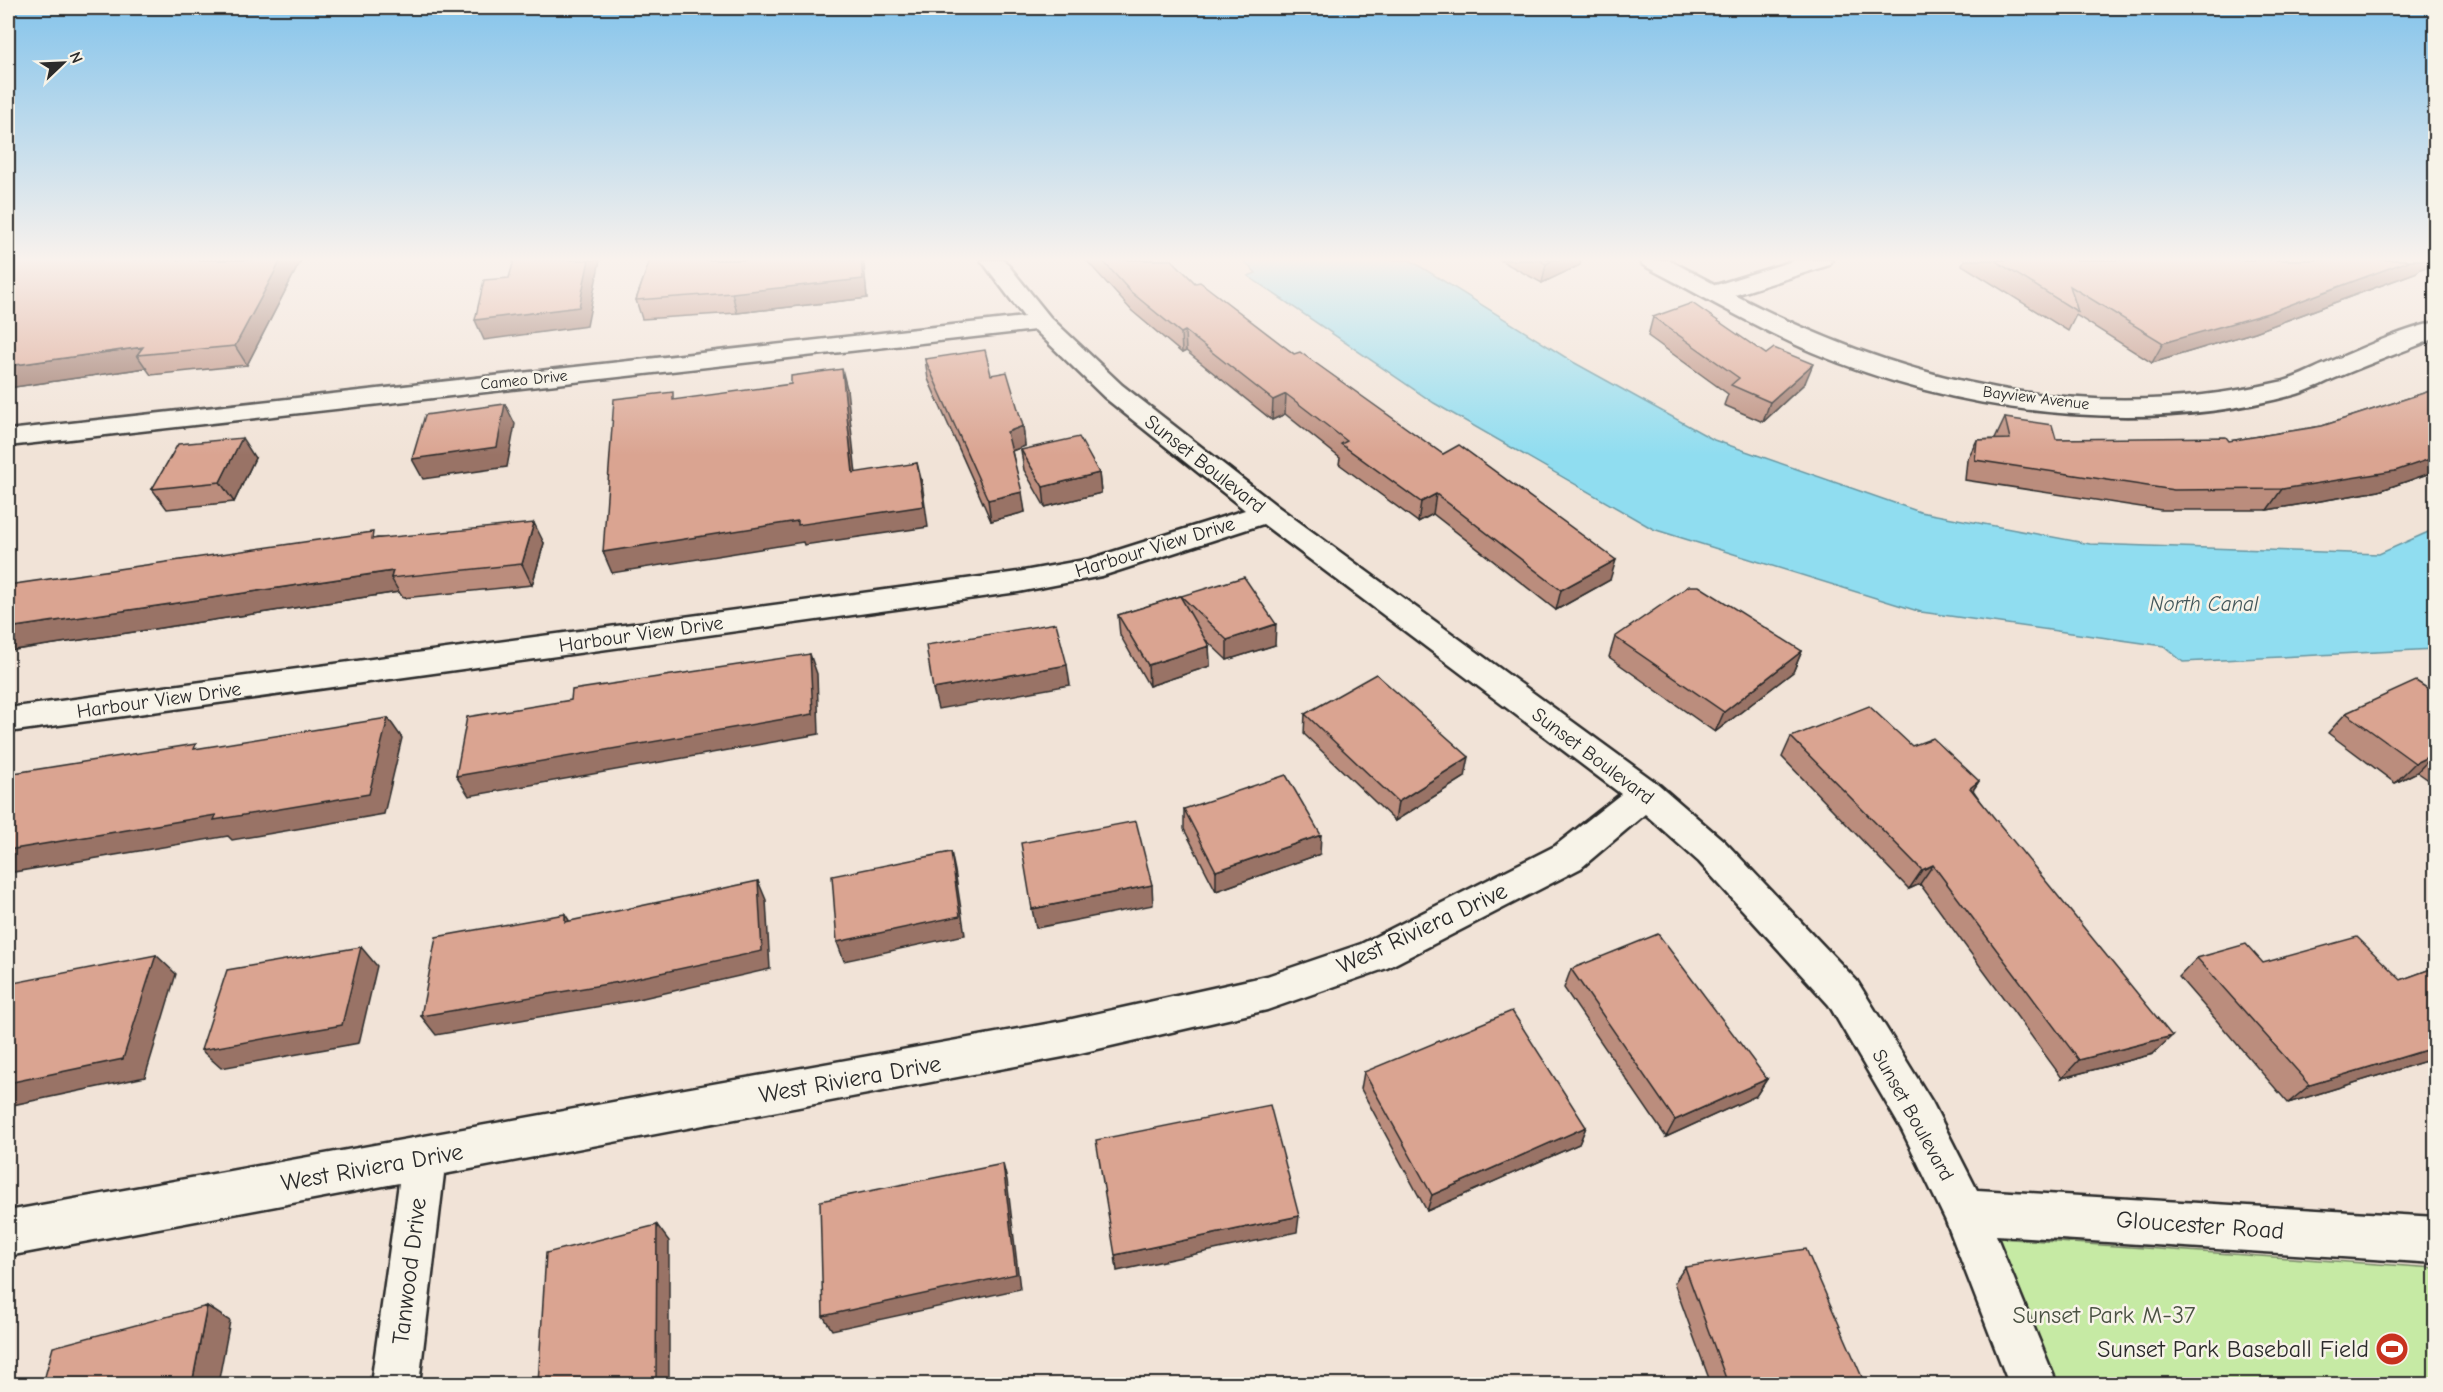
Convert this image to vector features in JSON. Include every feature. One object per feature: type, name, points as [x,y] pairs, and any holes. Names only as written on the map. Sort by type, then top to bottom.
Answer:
[{"type":"street","name":"Cameo Drive","points":[[8,438],[1015,325]]},
{"type":"street","name":"Sunset Boulevard","points":[[1044,325],[1113,391],[1267,513],[1646,794],[1712,852],[1843,993],[1917,1116],[1964,1211],[2033,1384]]},
{"type":"street","name":"Bayview Avenue","points":[[1780,325],[1822,346],[1921,379],[2001,396],[2133,408],[2206,404],[2285,389],[2436,329]]},
{"type":"street","name":"Harbour View Drive","points":[[8,720],[1018,582],[1091,569],[1267,513]]},
{"type":"street","name":"West Riviera Drive","points":[[8,1234],[1064,1039],[1267,993],[1373,956],[1568,857],[1646,794]]},
{"type":"street","name":"Tanwood Drive","points":[[395,1384],[424,1157]]},
{"type":"street","name":"Gloucester Road","points":[[1964,1211],[2436,1240]]},
{"type":"green space","name":"Sunset Park M-37","points":[[1998,1238],[2435,1268],[2435,1384],[2057,1384]]},
{"type":"water","name":"North Canal","points":[[1320,325],[1514,325],[1573,362],[1714,440],[1920,512],[2090,544],[2379,554],[2435,529],[2435,649],[2183,662],[2164,646],[1921,612],[1653,529],[1434,403]]},
{"type":"building","points":[[8,325],[246,325],[235,346],[137,355],[143,347],[8,366]]},
{"type":"building","points":[[1171,325],[1256,325],[1294,354],[1300,352],[1443,454],[1459,445],[1616,560],[1561,590],[1436,494],[1421,502],[1341,444],[1347,441],[1286,394],[1273,400],[1185,331],[1181,333]]},
{"type":"building","points":[[1664,325],[1724,325],[1766,354],[1774,348],[1813,364],[1770,402],[1731,385],[1739,378]]},
{"type":"building","points":[[2134,325],[2226,325],[2163,343]]},
{"type":"building","points":[[985,350],[991,375],[1007,372],[1023,426],[1007,432],[1022,492],[988,500],[925,359]]},
{"type":"building","points":[[842,369],[853,473],[917,463],[924,506],[798,525],[798,521],[603,552],[614,399],[673,392],[673,400],[791,384],[791,376]]},
{"type":"building","points":[[2436,389],[2436,457],[2395,471],[2282,489],[2174,490],[1975,460],[1977,440],[2010,439],[2005,418],[2052,425],[2056,439],[2226,437],[2229,441],[2322,426]]},
{"type":"building","points":[[505,404],[497,447],[412,459],[425,415]]},
{"type":"building","points":[[1079,437],[1099,473],[1043,487],[1021,450]]},
{"type":"building","points":[[242,438],[220,482],[152,489],[178,444]]},
{"type":"building","points":[[534,523],[522,564],[391,578],[393,571],[8,628],[8,585],[373,532],[372,539]]},
{"type":"building","points":[[1244,577],[1276,624],[1227,640],[1181,596]]},
{"type":"building","points":[[1689,586],[1699,586],[1802,651],[1724,712],[1615,637]]},
{"type":"building","points":[[1180,596],[1209,646],[1148,665],[1118,615]]},
{"type":"building","points":[[1056,623],[1067,665],[933,689],[926,645]]},
{"type":"building","points":[[810,654],[813,714],[456,776],[467,717],[571,700],[572,690]]},
{"type":"building","points":[[1376,674],[1469,757],[1398,802],[1305,714]]},
{"type":"building","points":[[2416,681],[2436,694],[2436,753],[2415,763],[2346,713]]},
{"type":"building","points":[[1869,706],[1912,746],[1933,738],[1979,781],[1970,788],[2172,1036],[2079,1060],[1933,865],[1922,870],[1791,737]]},
{"type":"building","points":[[388,718],[369,794],[214,820],[216,815],[8,850],[8,774],[196,744],[194,749]]},
{"type":"building","points":[[1286,775],[1321,835],[1216,871],[1184,809]]},
{"type":"building","points":[[1136,821],[1152,885],[1032,909],[1021,843]]},
{"type":"building","points":[[951,852],[960,916],[837,942],[832,876]]},
{"type":"building","points":[[758,881],[762,951],[619,982],[421,1016],[436,937],[565,914],[565,922]]},
{"type":"building","points":[[1658,934],[1767,1079],[1675,1120],[1571,969]]},
{"type":"building","points":[[2357,937],[2401,980],[2436,967],[2436,1047],[2310,1085],[2197,958],[2246,944],[2263,963]]},
{"type":"building","points":[[361,947],[342,1025],[201,1050],[227,970]]},
{"type":"building","points":[[156,955],[123,1059],[8,1083],[8,984]]},
{"type":"building","points":[[1512,1011],[1586,1127],[1432,1195],[1364,1072]]},
{"type":"building","points":[[1270,1105],[1299,1216],[1115,1255],[1096,1140]]},
{"type":"building","points":[[1003,1164],[1016,1274],[823,1316],[820,1201]]},
{"type":"building","points":[[657,1225],[656,1379],[638,1384],[538,1384],[546,1253]]},
{"type":"building","points":[[1806,1249],[1865,1384],[1728,1384],[1685,1267]]},
{"type":"building","points":[[207,1306],[192,1384],[43,1384],[53,1347]]},
{"type":"place","name":"Sunset Park Baseball Field","points":[[2392,1349]]}]
